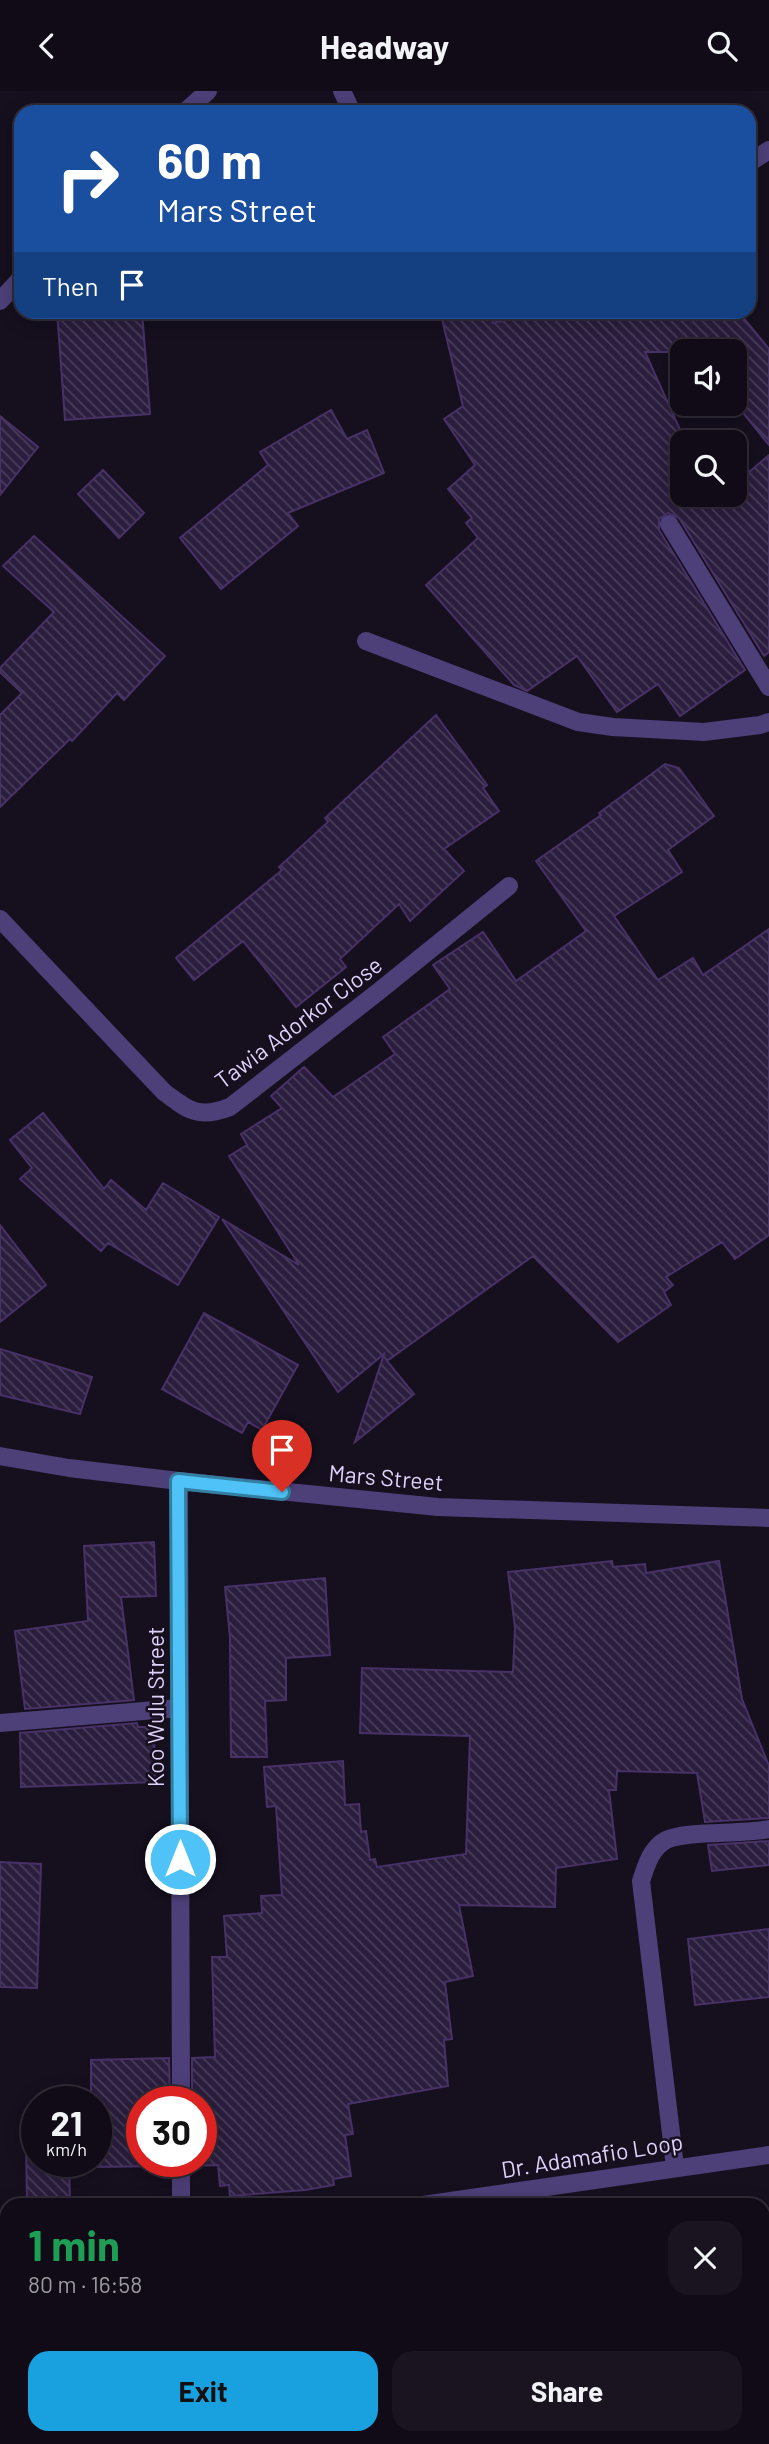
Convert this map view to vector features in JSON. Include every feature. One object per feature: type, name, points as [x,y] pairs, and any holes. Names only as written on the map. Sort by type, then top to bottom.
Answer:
[{"type":"street","points":[[193,105],[208,91]]},
{"type":"street","points":[[0,301],[14,286]]},
{"type":"street","points":[[669,524],[769,687]]},
{"type":"street","points":[[366,641],[578,722],[613,727],[704,732],[769,722]]},
{"type":"street","name":"Tawia Adorkor Close","points":[[0,919],[164,1092],[188,1111],[211,1114],[230,1107],[509,886]]},
{"type":"street","name":"Mars Street","points":[[0,1456],[69,1468],[178,1481],[438,1507],[769,1518]]},
{"type":"street","name":"Koo Wulu Street","points":[[178,1481],[181,2086]]},
{"type":"street","points":[[0,1723],[179,1707]]},
{"type":"street","points":[[675,2167],[641,1881],[649,1857],[666,1841],[687,1836],[769,1829]]},
{"type":"street","name":"Dr. Adamafio Loop","points":[[469,2198],[769,2154]]},
{"type":"street","points":[[181,2177],[181,2198]]},
{"type":"building","points":[[58,319],[143,319],[150,414],[65,420]]},
{"type":"building","points":[[442,319],[492,319],[493,323],[511,319],[745,319],[769,349],[769,445],[746,416],[747,339],[670,339],[670,352],[645,352],[670,407],[670,416],[674,416],[680,430],[670,430],[670,507],[747,507],[747,474],[769,455],[769,652],[764,656],[679,518],[668,513],[659,519],[659,530],[745,670],[680,716],[658,684],[617,712],[577,656],[527,691],[514,685],[426,585],[478,538],[466,523],[472,518],[448,489],[475,465],[444,419],[463,406]]},
{"type":"building","points":[[331,410],[347,439],[367,430],[384,473],[288,513],[298,526],[221,589],[180,538],[268,465],[260,452]]},
{"type":"building","points":[[0,416],[38,447],[0,495]]},
{"type":"building","points":[[103,470],[144,513],[119,538],[78,494]]},
{"type":"building","points":[[34,536],[165,656],[124,700],[117,693],[72,741],[70,739],[0,807],[0,715],[22,693],[0,672],[0,668],[54,612],[3,566]]},
{"type":"building","points":[[436,715],[487,785],[483,788],[499,811],[444,849],[464,871],[410,921],[399,904],[340,959],[346,967],[296,1007],[243,941],[194,980],[176,958],[282,870],[279,867],[328,822],[325,818]]},
{"type":"building","points":[[665,764],[679,768],[714,816],[668,850],[682,872],[614,916],[658,980],[693,958],[703,975],[769,929],[769,1235],[735,1259],[722,1242],[666,1277],[673,1285],[664,1292],[671,1305],[618,1342],[533,1256],[387,1361],[414,1394],[355,1442],[384,1354],[338,1392],[222,1219],[299,1265],[229,1156],[247,1145],[241,1134],[282,1108],[271,1096],[304,1067],[333,1097],[395,1054],[383,1037],[450,989],[433,965],[483,932],[516,981],[586,931],[536,861],[601,815],[599,813]]},
{"type":"building","points":[[43,1113],[104,1189],[111,1180],[146,1210],[163,1183],[219,1217],[178,1285],[108,1243],[101,1251],[20,1179],[32,1168],[10,1140]]},
{"type":"building","points":[[0,1225],[46,1285],[0,1322]]},
{"type":"building","points":[[204,1313],[298,1365],[262,1430],[248,1422],[242,1433],[162,1389]]},
{"type":"building","points":[[0,1349],[92,1377],[80,1414],[0,1395]]},
{"type":"building","points":[[154,1542],[156,1596],[121,1597],[134,1700],[25,1709],[15,1631],[88,1621],[84,1546]]},
{"type":"building","points":[[612,1561],[613,1567],[645,1564],[646,1573],[719,1561],[742,1699],[769,1766],[769,1818],[705,1822],[697,1773],[617,1771],[616,1790],[609,1790],[617,1859],[556,1868],[555,1907],[459,1905],[473,1976],[445,1982],[452,2039],[444,2040],[448,2086],[348,2104],[353,2134],[345,2135],[351,2176],[333,2179],[334,2185],[230,2196],[229,2185],[220,2186],[217,2165],[217,2086],[192,2086],[192,2058],[215,2057],[212,1957],[227,1957],[224,1916],[262,1913],[261,1896],[282,1895],[276,1806],[267,1807],[264,1767],[343,1761],[345,1805],[359,1804],[361,1832],[366,1831],[370,1860],[375,1859],[377,1867],[466,1854],[470,1736],[360,1733],[362,1668],[513,1672],[515,1628],[508,1572]]},
{"type":"building","points":[[325,1578],[330,1655],[286,1658],[286,1700],[265,1701],[267,1757],[231,1757],[230,1638],[225,1587]]},
{"type":"building","points":[[137,1723],[138,1727],[154,1727],[155,1782],[21,1787],[20,1733]]},
{"type":"building","points":[[769,1841],[769,1865],[712,1871],[708,1845]]},
{"type":"building","points":[[0,1862],[41,1864],[37,1988],[0,1987]]},
{"type":"building","points":[[769,1929],[769,1997],[695,2005],[688,1939]]},
{"type":"building","points":[[169,2058],[170,2086],[126,2086],[126,2167],[112,2167],[112,2086],[91,2086],[91,2060]]},
{"type":"building","points":[[27,2177],[69,2177],[70,2198],[27,2198]]},
{"type":"route","points":[[180,1859],[178,1481],[282,1492]]}]
